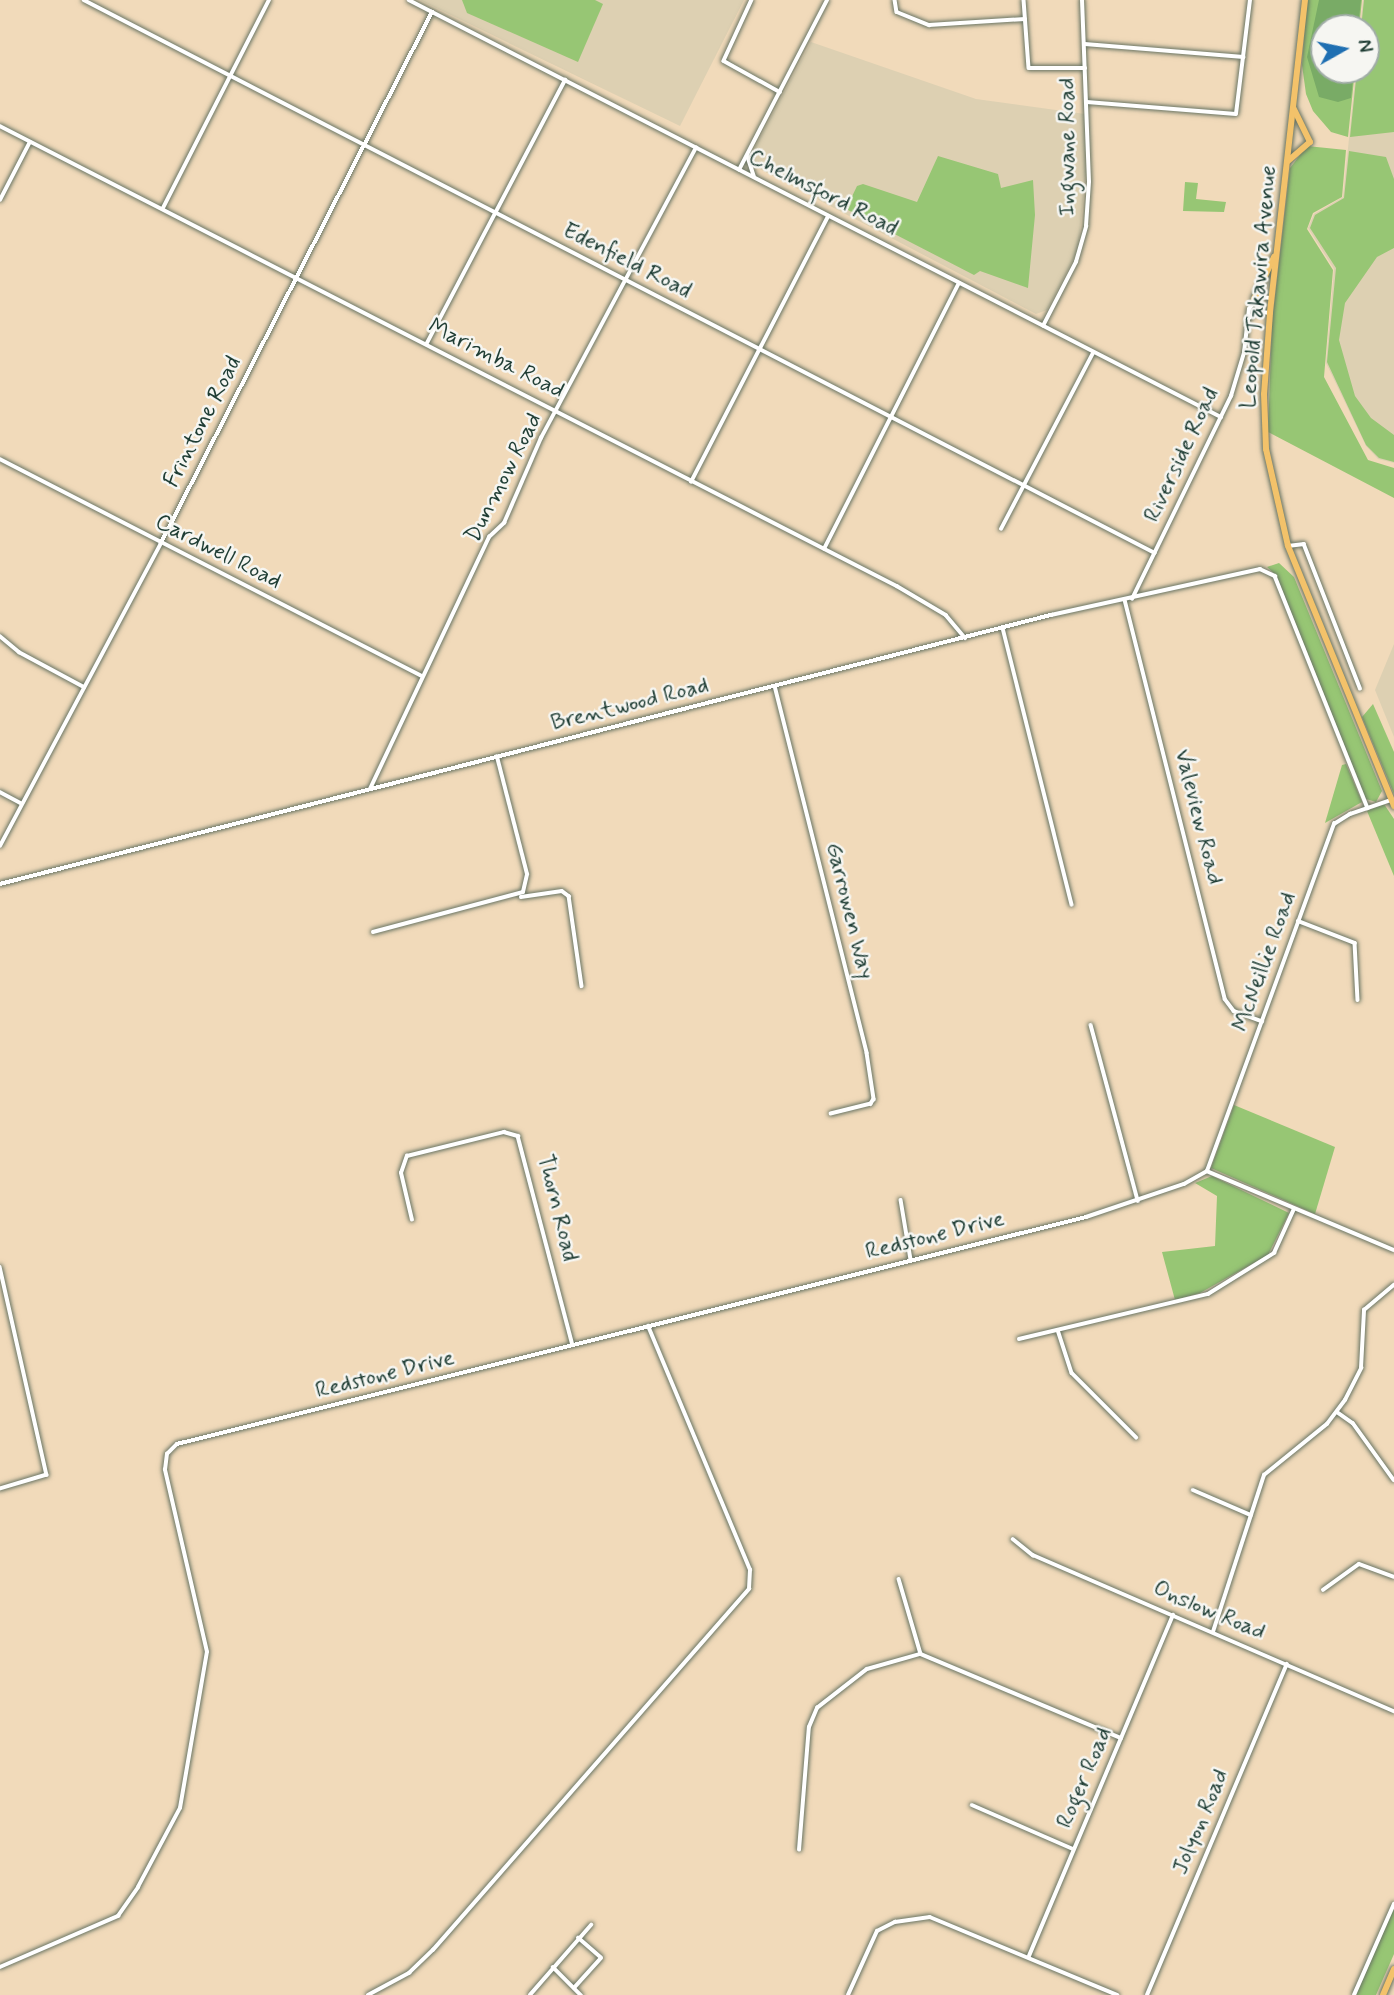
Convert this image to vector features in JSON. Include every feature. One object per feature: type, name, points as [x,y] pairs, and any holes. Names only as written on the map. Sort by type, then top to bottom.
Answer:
[{"type":"highway","name":"Leopold Takawira Avenue","points":[[1305,0],[1271,298],[1264,394],[1266,449],[1288,546],[1393,803]]},
{"type":"highway","points":[[1287,163],[1310,142],[1293,105]]},
{"type":"highway","points":[[1254,299],[1276,253]]},
{"type":"highway","points":[[1383,1995],[1394,1969]]},
{"type":"street","name":"Edenfield Road","points":[[84,0],[1155,553]]},
{"type":"street","points":[[163,208],[270,0]]},
{"type":"street","name":"Chelmsford Road","points":[[410,0],[1221,417]]},
{"type":"street","points":[[752,0],[724,61],[780,92]]},
{"type":"street","points":[[739,170],[827,0]]},
{"type":"street","points":[[894,0],[897,12],[929,24],[1025,19]]},
{"type":"street","points":[[1024,0],[1031,70],[1086,68]]},
{"type":"street","name":"Ingwane Road","points":[[1043,326],[1076,262],[1086,226],[1087,102],[1082,0]]},
{"type":"street","points":[[1087,102],[1234,115],[1239,109],[1250,0]]},
{"type":"street","name":"Frintone Road","points":[[0,846],[161,543],[432,12]]},
{"type":"street","points":[[1085,44],[1243,57]]},
{"type":"street","points":[[427,343],[565,80]]},
{"type":"street","name":"Marimba Road","points":[[0,126],[427,343],[937,608],[965,638]]},
{"type":"street","points":[[0,200],[30,142]]},
{"type":"street","name":"Dunmow Road","points":[[370,789],[421,676],[696,148]]},
{"type":"street","points":[[747,155],[755,178]]},
{"type":"street","points":[[691,482],[828,216]]},
{"type":"street","points":[[824,549],[959,283]]},
{"type":"street","points":[[1254,299],[1271,298]]},
{"type":"street","name":"Riverside Road","points":[[1132,599],[1221,417],[1242,363],[1246,321],[1254,299]]},
{"type":"street","points":[[1246,321],[1256,311],[1270,313]]},
{"type":"street","points":[[1001,529],[1093,353]]},
{"type":"street","name":"Cardwell Road","points":[[0,459],[421,676]]},
{"type":"street","points":[[1288,546],[1304,544],[1360,688]]},
{"type":"street","name":"Brentwood Road","points":[[0,884],[1003,628],[1260,569],[1270,571],[1368,808]]},
{"type":"street","name":"Valeview Road","points":[[1125,600],[1225,999],[1234,1012],[1262,1021]]},
{"type":"street","points":[[1003,628],[1072,905]]},
{"type":"street","points":[[0,636],[19,652],[84,687]]},
{"type":"street","name":"Garrowen Way","points":[[775,686],[867,1053],[874,1099],[872,1104],[831,1114]]},
{"type":"street","points":[[497,757],[528,878],[523,892],[515,897]]},
{"type":"street","points":[[0,792],[22,803]]},
{"type":"street","name":"McNeillie Road","points":[[1207,1171],[1334,824],[1368,808],[1393,803]]},
{"type":"street","points":[[373,932],[515,897],[562,891],[569,896],[582,986]]},
{"type":"street","points":[[1298,921],[1355,943],[1358,1000]]},
{"type":"street","points":[[1091,1025],[1138,1201]]},
{"type":"street","name":"Thorn Road","points":[[412,1220],[401,1173],[407,1156],[504,1132],[518,1136],[573,1345]]},
{"type":"street","points":[[1207,1171],[1394,1250]]},
{"type":"street","name":"Redstone Drive","points":[[0,1967],[118,1916],[138,1887],[180,1808],[207,1652],[165,1470],[171,1449],[184,1441],[1138,1201],[1207,1171]]},
{"type":"street","points":[[901,1200],[911,1260]]},
{"type":"street","points":[[1019,1339],[1208,1294],[1274,1253],[1294,1209]]},
{"type":"street","points":[[0,1267],[47,1475],[0,1489]]},
{"type":"street","points":[[1213,1632],[1251,1515],[1270,1467],[1337,1412],[1359,1376],[1364,1310],[1394,1285]]},
{"type":"street","points":[[368,1995],[409,1973],[433,1950],[749,1589],[750,1570],[648,1326]]},
{"type":"street","points":[[1058,1330],[1072,1373],[1136,1437]]},
{"type":"street","points":[[1337,1412],[1353,1423],[1394,1480]]},
{"type":"street","points":[[1192,1490],[1251,1515]]},
{"type":"street","name":"Onslow Road","points":[[1013,1539],[1033,1555],[1394,1710]]},
{"type":"street","points":[[1323,1590],[1359,1564],[1394,1577]]},
{"type":"street","points":[[899,1578],[922,1654]]},
{"type":"street","name":"Roger Road","points":[[1029,1956],[1173,1615]]},
{"type":"street","points":[[799,1850],[809,1727],[817,1708],[867,1669],[922,1654],[1121,1738]]},
{"type":"street","name":"Jolyon Road","points":[[1147,1995],[1287,1664]]},
{"type":"street","points":[[972,1805],[1073,1849]]},
{"type":"street","points":[[1354,1995],[1394,1904]]},
{"type":"street","points":[[848,1995],[877,1931],[916,1918],[948,1922],[1116,1995]]},
{"type":"street","points":[[530,1995],[590,1925]]},
{"type":"street","points":[[574,1989],[601,1958],[578,1938]]},
{"type":"street","points":[[553,1967],[581,1995]]},
{"type":"shaded area","points":[[420,0],[744,0],[680,126]]},
{"type":"shaded area","points":[[1363,0],[1394,0],[1394,463],[1378,459],[1366,446],[1326,363],[1334,269],[1308,228],[1314,214],[1343,197],[1355,84],[1380,84],[1380,14],[1362,14]]},
{"type":"shaded area","points":[[811,42],[976,99],[1085,114],[1086,171],[1078,250],[1047,310],[1036,314],[756,167],[751,155]]},
{"type":"shaded area","points":[[1394,644],[1394,737],[1375,690]]},
{"type":"green space","points":[[462,0],[595,0],[603,4],[578,62],[467,13]]},
{"type":"green space","points":[[1307,0],[1362,0],[1360,14],[1310,14],[1310,84],[1354,84],[1348,137],[1331,132],[1313,111],[1306,94],[1302,65]]},
{"type":"green space","points":[[1319,0],[1361,0],[1360,14],[1316,14]]},
{"type":"green space","points":[[1364,0],[1394,0],[1394,132],[1350,137],[1356,84],[1380,84],[1380,14],[1362,14]]},
{"type":"green space","points":[[1310,43],[1310,67],[1307,57]]},
{"type":"green space","points":[[1315,84],[1352,84],[1351,98],[1338,102],[1319,97]]},
{"type":"green space","points":[[1307,146],[1346,150],[1342,197],[1313,213],[1307,229],[1333,270],[1324,377],[1368,460],[1394,468],[1394,498],[1268,432],[1272,323],[1290,168]]},
{"type":"green space","points":[[1349,151],[1386,157],[1394,179],[1394,248],[1377,257],[1345,303],[1339,340],[1355,396],[1371,418],[1394,435],[1394,462],[1379,458],[1366,445],[1327,362],[1336,268],[1310,228],[1315,215],[1344,198]]},
{"type":"green space","points":[[938,156],[998,174],[1001,188],[1033,180],[1035,215],[1028,288],[980,271],[974,275],[846,209],[857,186],[863,184],[917,202]]},
{"type":"green space","points":[[1185,182],[1198,183],[1196,199],[1226,202],[1224,212],[1183,211]]},
{"type":"green space","points":[[1279,563],[1294,577],[1382,791],[1376,802],[1366,799],[1276,575],[1267,567]]},
{"type":"green space","points":[[1373,704],[1394,752],[1394,794],[1362,717]]},
{"type":"green space","points":[[1346,764],[1362,802],[1325,823],[1342,765]]},
{"type":"green space","points":[[1384,804],[1394,819],[1394,876],[1367,811]]},
{"type":"green space","points":[[1234,1105],[1335,1147],[1315,1214],[1211,1168]]},
{"type":"green space","points":[[1212,1176],[1289,1213],[1268,1255],[1200,1293],[1175,1300],[1162,1252],[1215,1246],[1217,1196],[1195,1183]]},
{"type":"green space","points":[[1394,1907],[1394,1954],[1376,1995],[1356,1995]]}]
